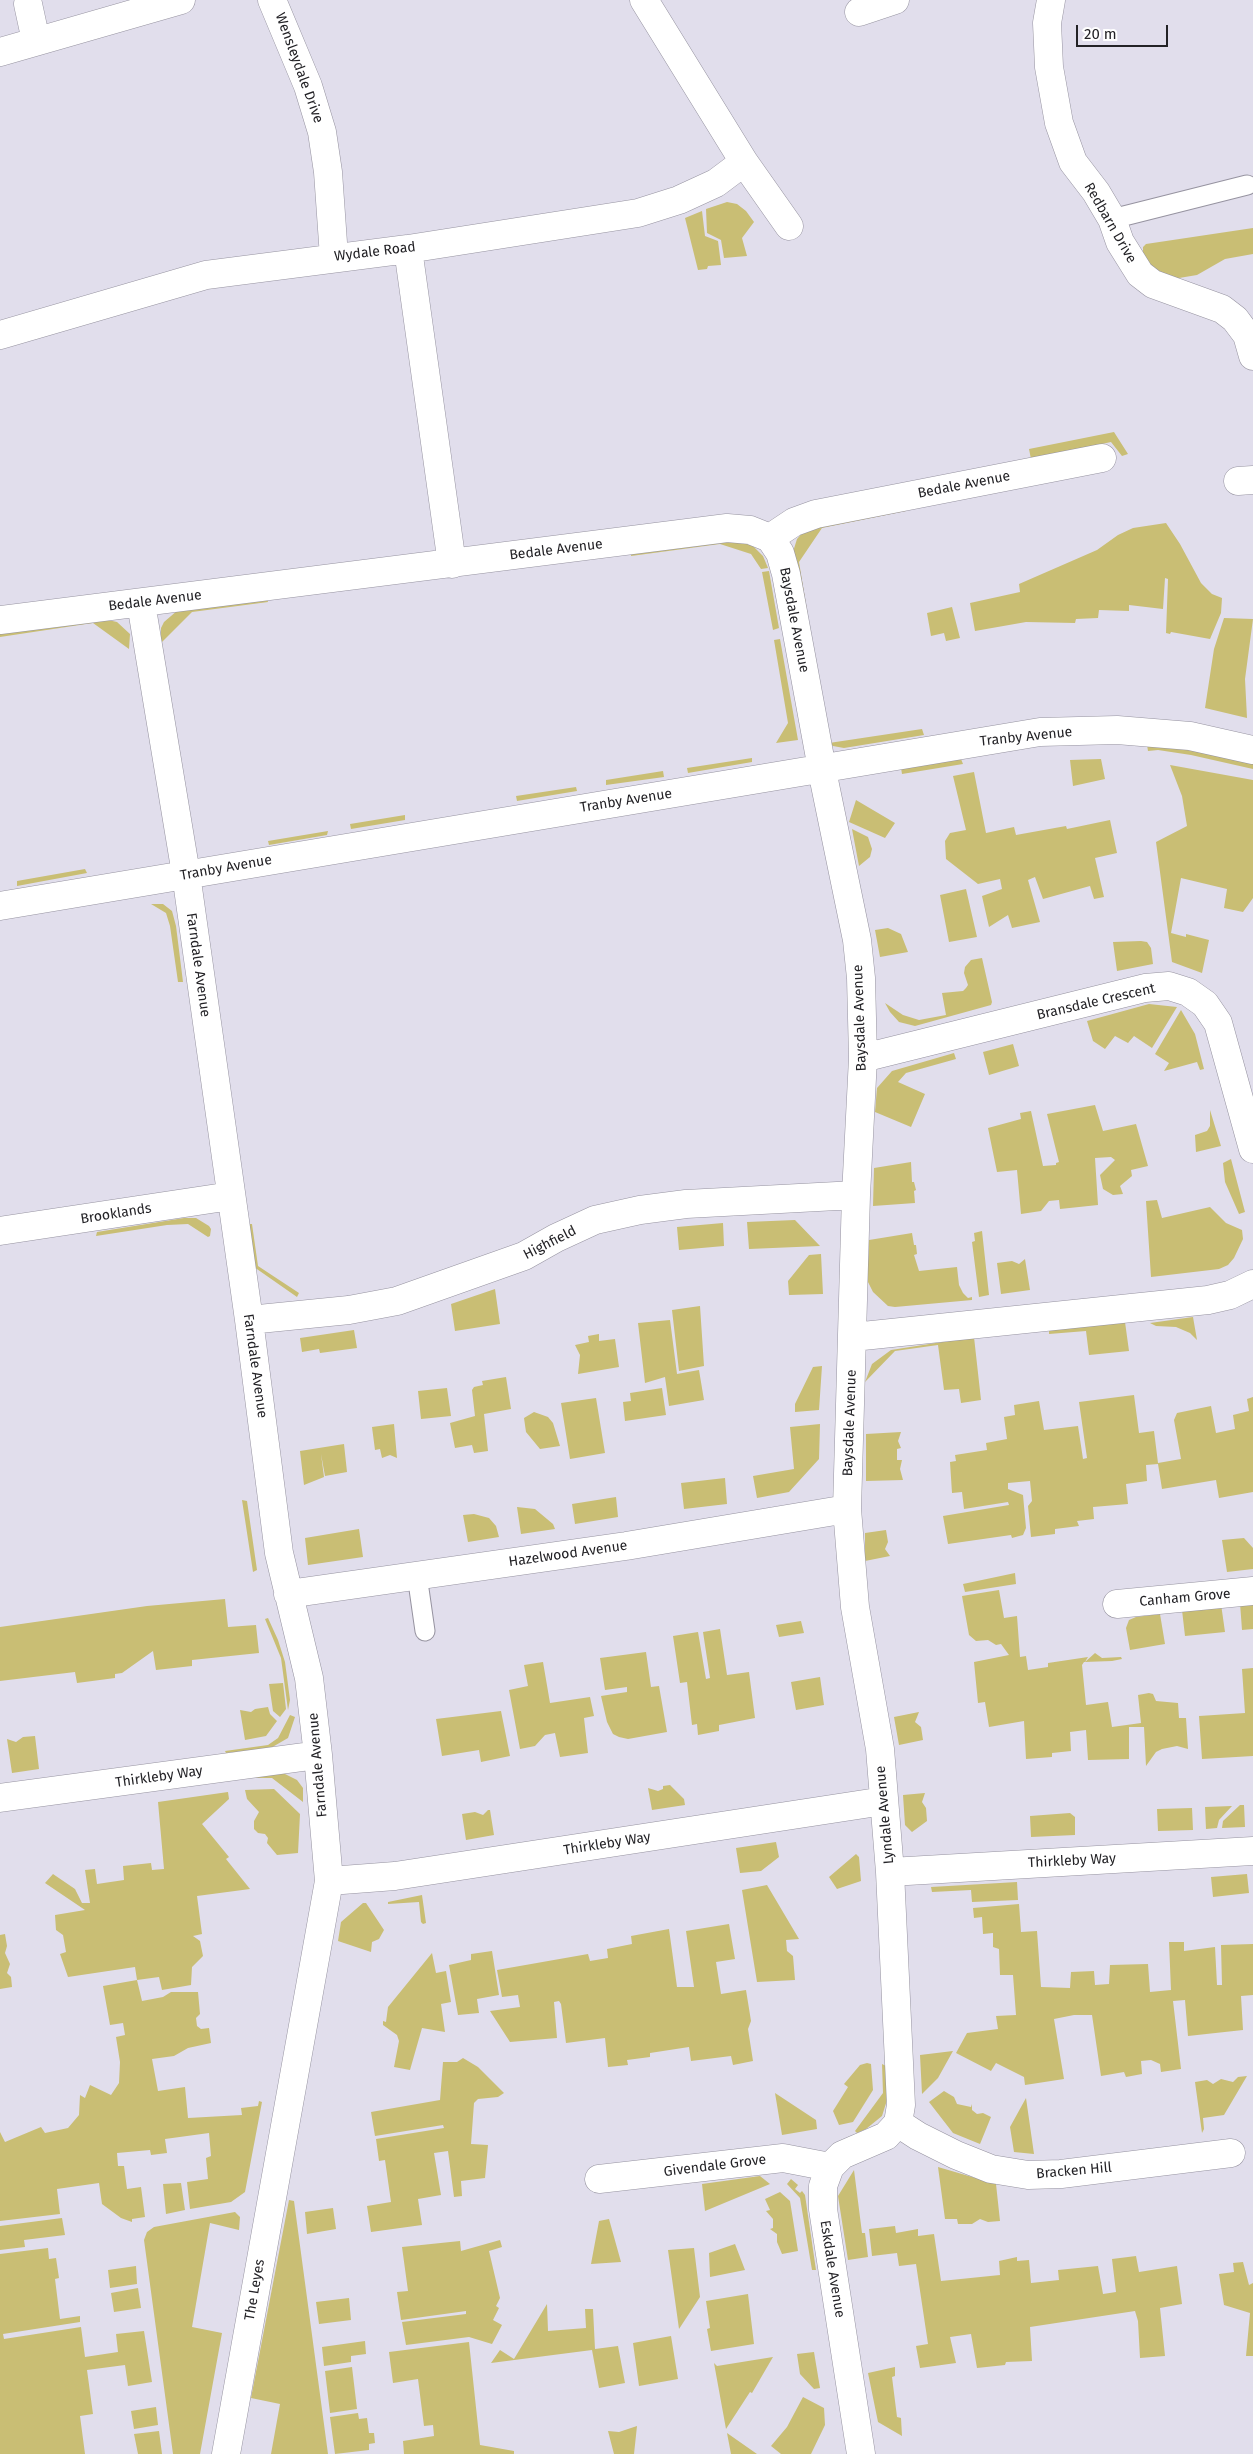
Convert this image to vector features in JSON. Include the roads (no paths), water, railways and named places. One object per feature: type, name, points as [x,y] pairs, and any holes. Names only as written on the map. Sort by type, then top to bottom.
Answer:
[{"type":"street","points":[[0,52],[181,0]]},
{"type":"street","name":"Wensleydale Drive","points":[[272,0],[308,86],[322,132],[328,172],[334,257]]},
{"type":"street","points":[[644,0],[744,162],[789,226]]},
{"type":"street","points":[[859,12],[895,0]]},
{"type":"street","name":"Redbarn Drive","points":[[1050,0],[1047,23],[1049,67],[1059,123],[1073,162],[1096,192],[1112,219],[1120,242],[1140,274],[1153,284],[1222,309],[1235,319],[1247,335],[1253,356]]},
{"type":"street","points":[[28,4],[36,41]]},
{"type":"street","name":"Wydale Road","points":[[0,335],[206,275],[334,257],[408,249],[638,214],[679,200],[716,183],[744,162]]},
{"type":"street","points":[[408,249],[452,564]]},
{"type":"street","name":"Bedale Avenue","points":[[0,620],[727,528],[750,530],[770,538],[794,522],[816,514],[1102,458]]},
{"type":"street","name":"Baysdale Avenue","points":[[770,538],[780,553],[786,574],[822,768],[857,940],[861,978],[863,1058],[856,1195],[847,1509]]},
{"type":"street","name":"Farndale Avenue","points":[[141,603],[186,874],[280,1554],[308,1678],[318,1755],[329,1882],[286,2127]]},
{"type":"street","name":"Tranby Avenue","points":[[0,906],[1040,732],[1117,730],[1190,736],[1253,750]]},
{"type":"street","name":"Bransdale Crescent","points":[[863,1058],[1145,988],[1169,986],[1188,992],[1205,1004],[1218,1023],[1253,1149]]},
{"type":"street","name":"Highfield","points":[[249,1320],[349,1310],[397,1301],[524,1256],[556,1238],[596,1220],[640,1210],[686,1204],[856,1195]]},
{"type":"street","name":"Brooklands","points":[[0,1231],[231,1196]]},
{"type":"street","points":[[853,1337],[1208,1300],[1230,1295],[1253,1284]]},
{"type":"street","name":"Hazelwood Avenue","points":[[288,1594],[626,1546],[847,1509]]},
{"type":"street","name":"Lyndale Avenue","points":[[847,1509],[856,1607],[880,1749],[890,1872],[901,2105],[898,2122]]},
{"type":"street","name":"Canham Grove","points":[[1116,1604],[1253,1592]]},
{"type":"street","name":"Thirkleby Way","points":[[0,1798],[318,1755]]},
{"type":"street","name":"Thirkleby Way","points":[[329,1882],[395,1876],[884,1801]]},
{"type":"street","name":"Thirkleby Way","points":[[890,1872],[1253,1851]]},
{"type":"street","points":[[830,2167],[842,2155],[886,2136],[898,2122]]},
{"type":"street","name":"Bracken Hill","points":[[898,2122],[918,2136],[956,2155],[991,2168],[1028,2175],[1062,2174],[1230,2153]]},
{"type":"street","name":"The Leyes","points":[[226,2454],[286,2127]]},
{"type":"street","name":"Givendale Grove","points":[[598,2179],[783,2158],[830,2167]]},
{"type":"street","name":"Eskdale Avenue","points":[[830,2167],[823,2186],[823,2209],[861,2454]]},
{"type":"lane","points":[[1112,219],[1247,185]]},
{"type":"lane","points":[[417,1575],[425,1631]]}]
